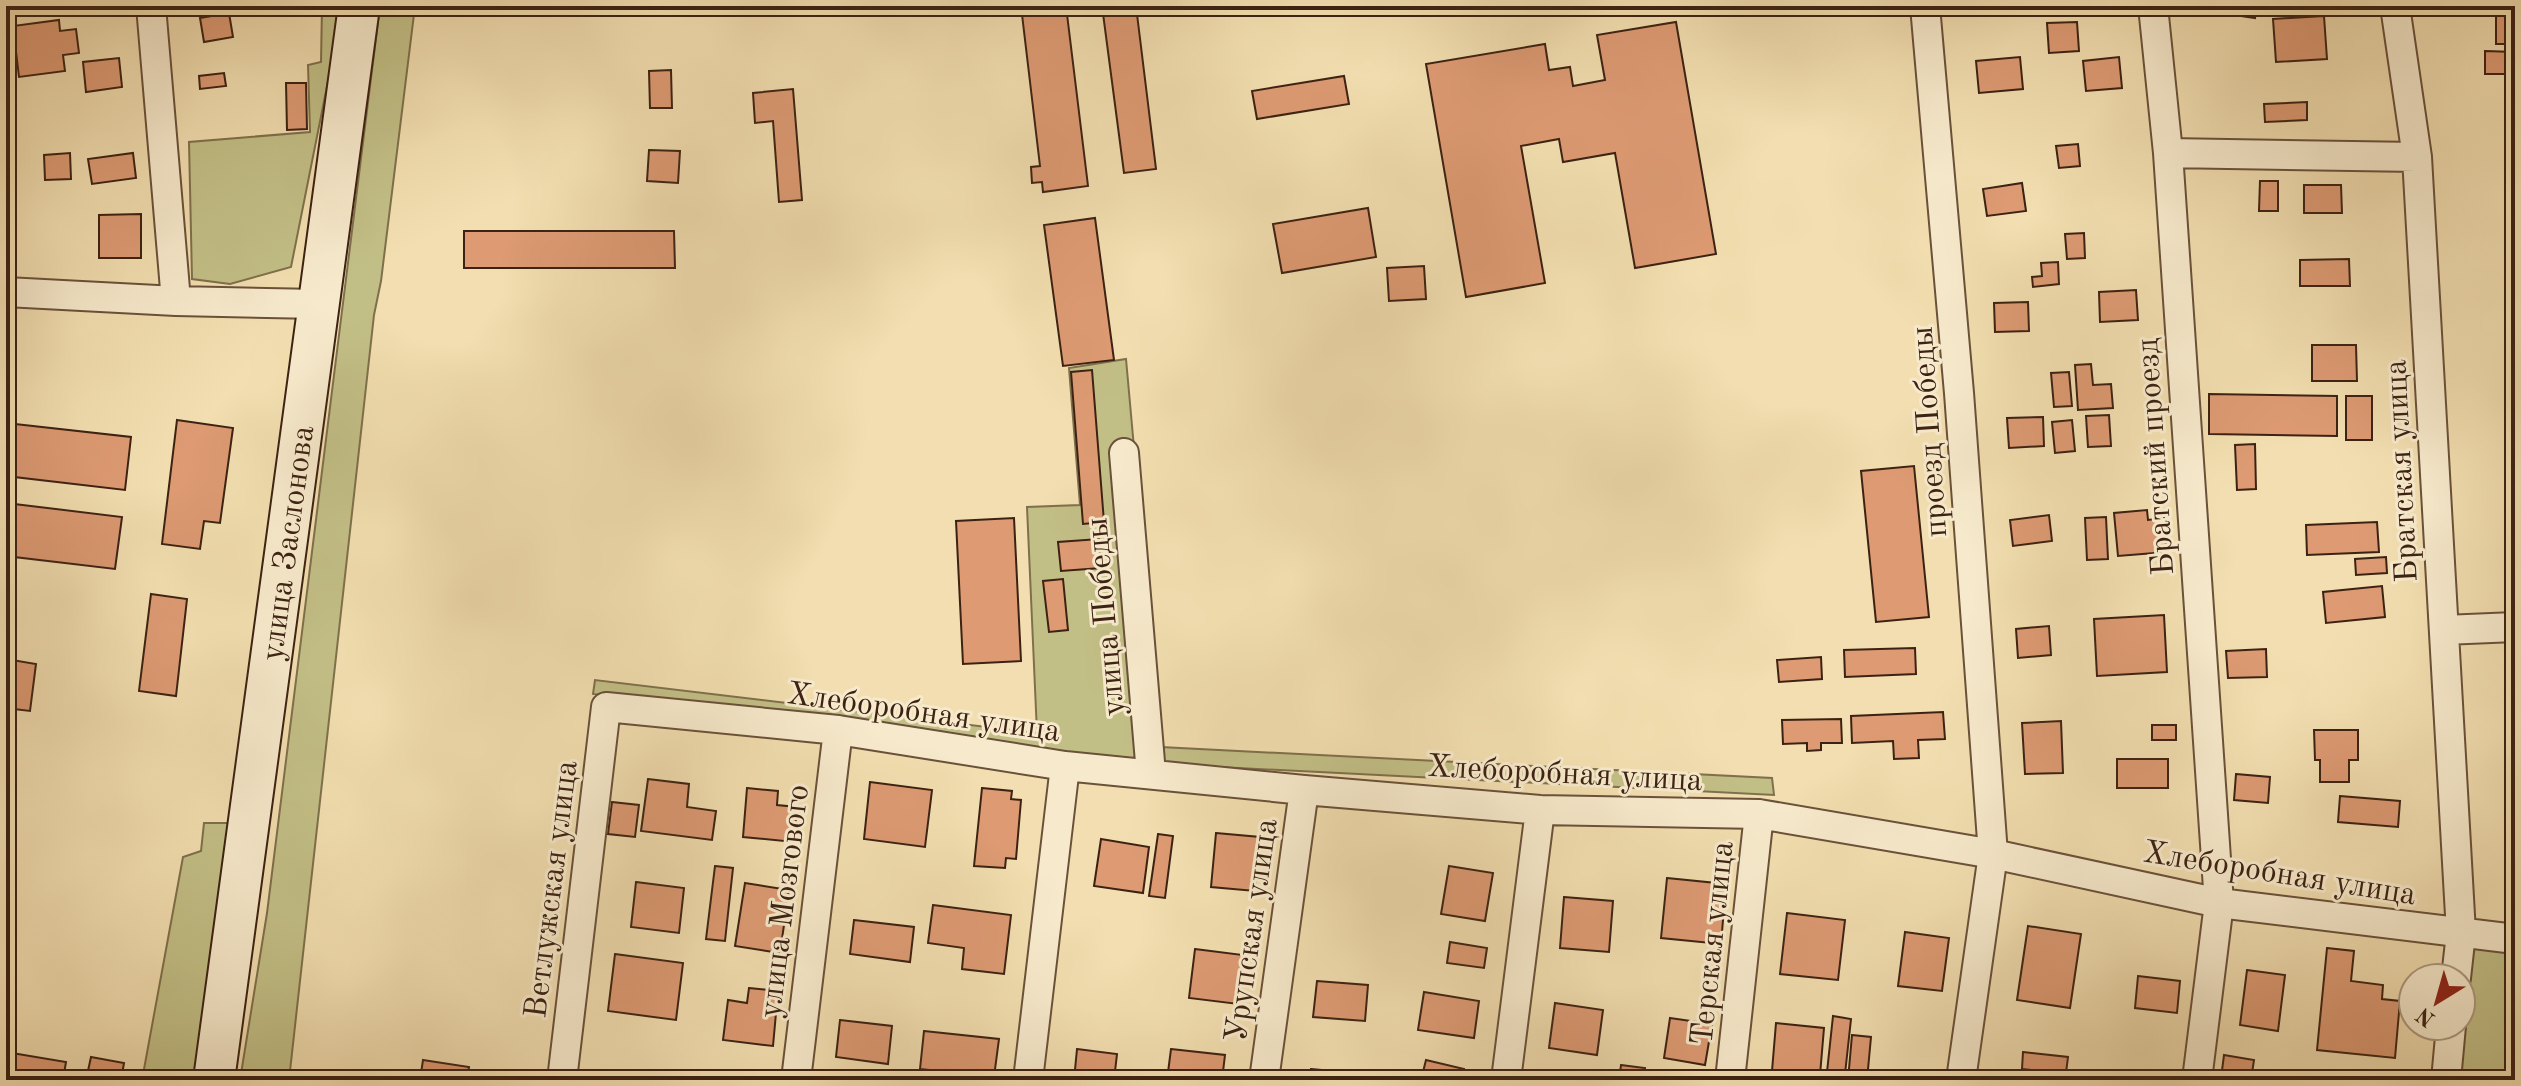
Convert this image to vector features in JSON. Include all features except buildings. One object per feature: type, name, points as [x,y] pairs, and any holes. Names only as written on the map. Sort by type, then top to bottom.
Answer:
[{"type":"street","points":[[151,6],[176,301]]},
{"type":"street","name":"улица Заслонова","points":[[214,1080],[359,6]]},
{"type":"street","name":"проезд Победы","points":[[1925,6],[1958,377],[1993,854],[1961,1080]]},
{"type":"street","name":"Братский проезд","points":[[2153,6],[2168,153],[2219,903],[2197,1080]]},
{"type":"street","name":"Братская улица","points":[[2395,6],[2417,157],[2461,933],[2458,962]]},
{"type":"street","points":[[2168,153],[2417,157]]},
{"type":"street","points":[[6,292],[176,301],[318,304]]},
{"type":"street","name":"улица Победы","points":[[1124,453],[1151,774]]},
{"type":"street","points":[[2444,630],[2515,627]]},
{"type":"street","name":"Хлеборобная улица","points":[[606,707],[838,730],[1065,766],[1304,790],[1540,810],[1759,814],[1993,854],[2219,903],[2515,939]]},
{"type":"street","name":"Ветлужская улица","points":[[562,1080],[606,707]]},
{"type":"street","name":"улица Мозгового","points":[[796,1080],[838,730]]},
{"type":"street","points":[[1028,1080],[1065,766]]},
{"type":"street","name":"Урупская улица","points":[[1264,1080],[1304,790]]},
{"type":"street","points":[[1506,1080],[1540,810]]},
{"type":"street","name":"Терская улица","points":[[1730,1080],[1759,814]]},
{"type":"street","points":[[2446,1080],[2450,1042]]},
{"type":"shaded area","points":[[322,6],[343,6],[291,267],[230,284],[192,279],[189,142],[310,132],[308,65],[321,62]]},
{"type":"shaded area","points":[[380,6],[415,6],[381,281],[374,315],[289,1080],[240,1080],[267,913]]},
{"type":"shaded area","points":[[1126,359],[1161,747],[1772,778],[1774,795],[1121,762],[593,694],[595,680],[1037,733],[1027,507],[1080,505],[1069,368]]},
{"type":"shaded area","points":[[204,823],[230,823],[199,1080],[142,1080],[183,857],[201,851]]},
{"type":"shaded area","points":[[2469,944],[2515,949],[2515,1080],[2456,1080],[2460,1042],[2477,1042],[2477,962],[2467,962]]}]
